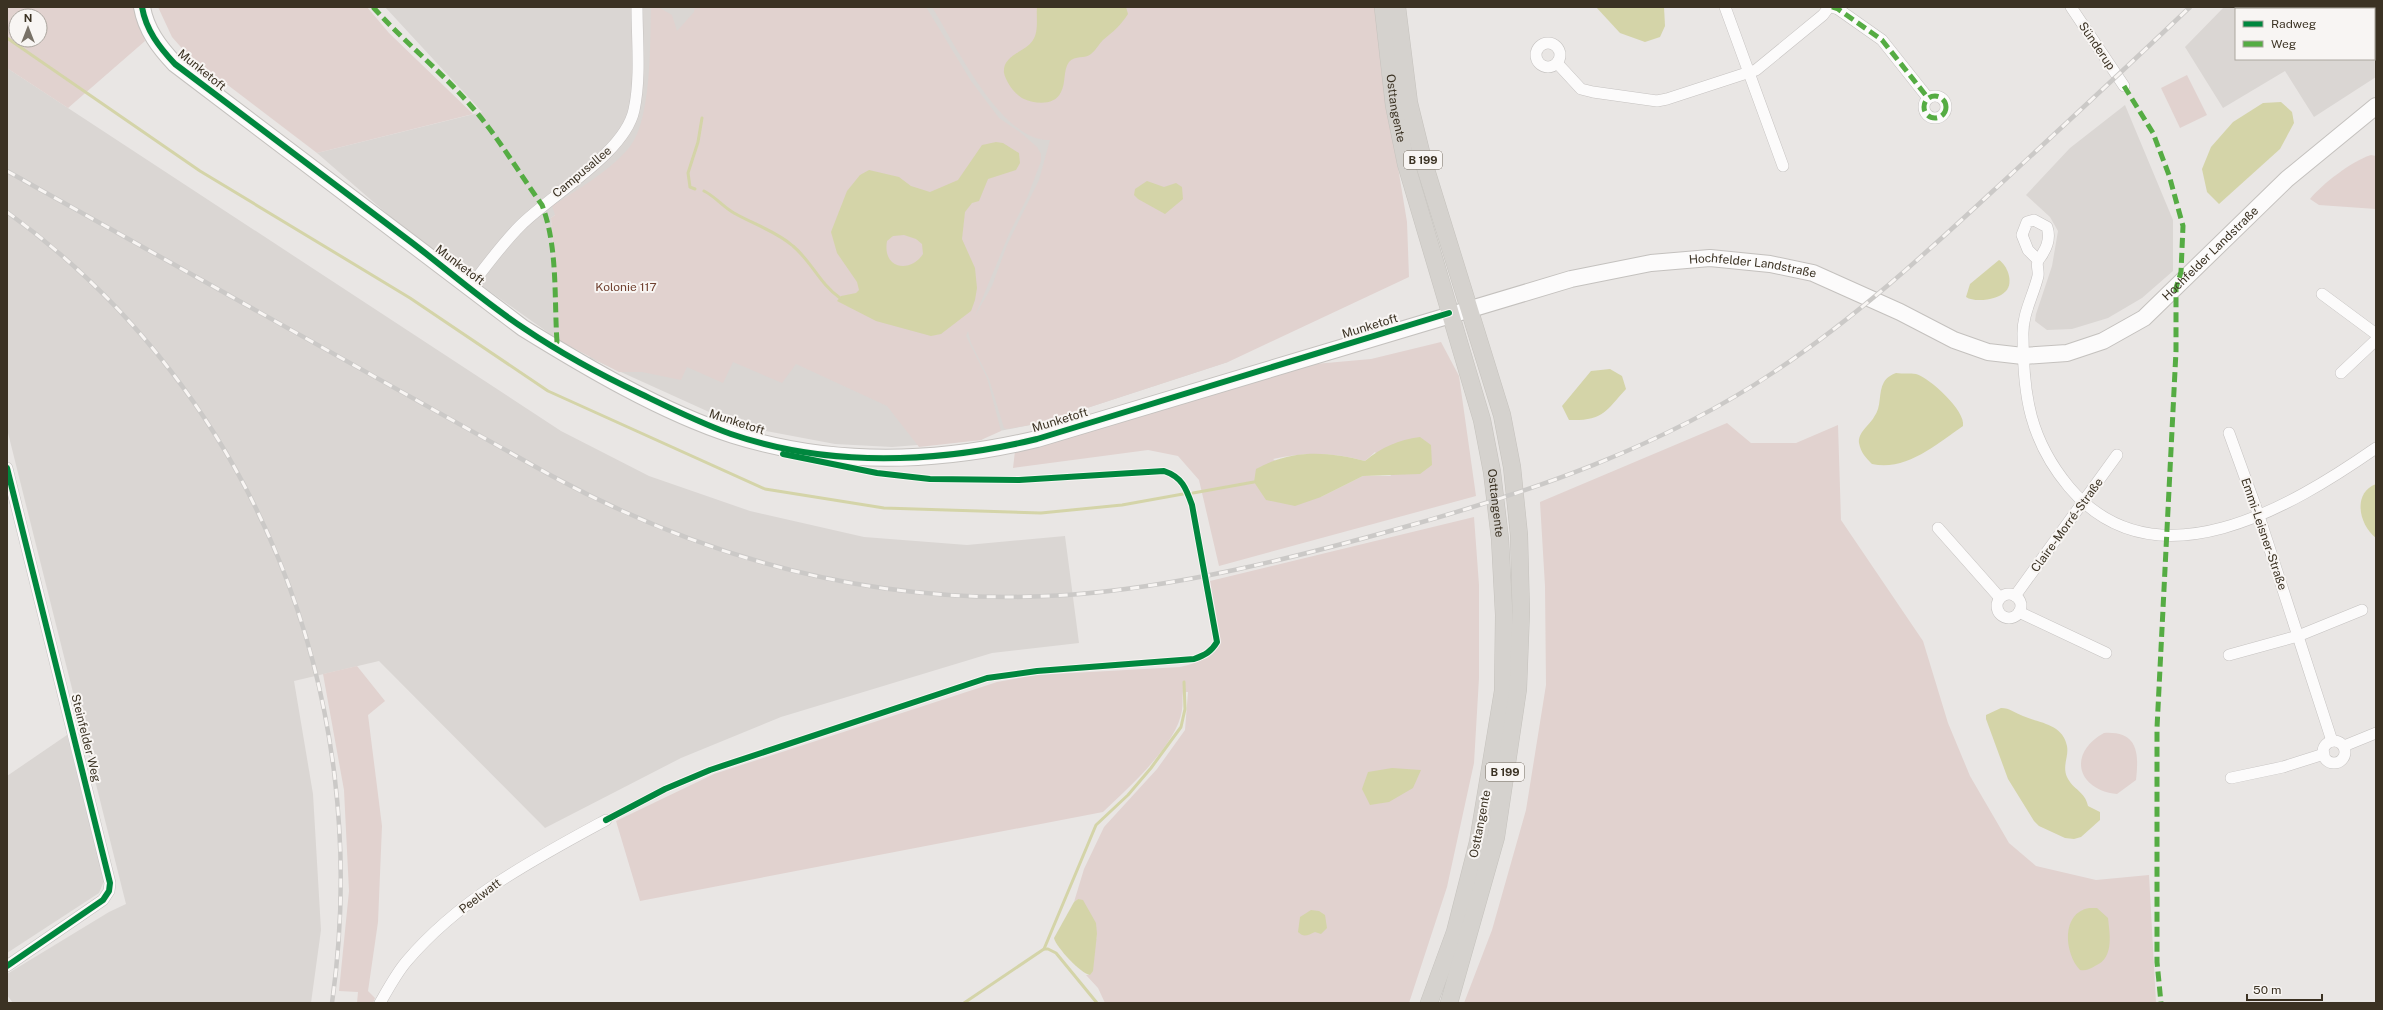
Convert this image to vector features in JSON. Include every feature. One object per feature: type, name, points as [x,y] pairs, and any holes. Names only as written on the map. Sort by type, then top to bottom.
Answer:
[{"type":"main road","name":"Osttangente","points":[[1383,7],[1394,105],[1406,164],[1482,420],[1492,472],[1500,539],[1504,616],[1503,691],[1478,842],[1455,932],[1429,1003]]},
{"type":"main road","name":"Osttangente","points":[[1397,7],[1410,110],[1423,160],[1502,415],[1512,467],[1519,535],[1520,620],[1518,689],[1496,837],[1449,1003]]},
{"type":"street","name":"Munketoft","points":[[142,7],[149,29],[159,46],[175,64],[523,328],[607,378],[691,418],[732,435],[786,448],[864,457],[907,458],[959,454],[1037,439],[1449,313],[1470,308]]},
{"type":"street","name":"Campusallee","points":[[470,287],[518,227],[542,205],[606,154],[622,136],[634,110],[637,82],[638,7]]},
{"type":"street","points":[[1725,7],[1748,74],[1783,166]]},
{"type":"street","points":[[1557,63],[1581,89],[1657,101],[1748,74],[1764,65],[1831,7],[1838,9],[1882,40],[1928,98]]},
{"type":"street","name":"Sünderup","points":[[2071,7],[2124,86]]},
{"type":"street","name":"Hochfelder Landstraße","points":[[1470,308],[1571,279],[1651,263],[1710,258],[1770,264],[1813,273],[1900,312],[1954,340],[1988,352],[2023,356],[2067,353],[2103,342],[2144,318],[2287,179],[2376,106]]},
{"type":"street","points":[[2038,260],[2038,275],[2026,310],[2023,334],[2024,381],[2029,415],[2038,439],[2057,472],[2083,504],[2132,530],[2166,536],[2219,529],[2259,516],[2294,500],[2376,448]]},
{"type":"street","points":[[2322,294],[2376,334]]},
{"type":"street","points":[[2341,373],[2376,340]]},
{"type":"street","name":"Emmi-Leisner-Straße","points":[[2229,433],[2259,516],[2332,741]]},
{"type":"street","name":"Claire-Morré-Straße","points":[[2015,596],[2117,455]]},
{"type":"street","name":"Steinfelder Weg","points":[[7,468],[110,883],[109,891],[103,900],[7,966]]},
{"type":"street","points":[[1938,528],[2000,598]]},
{"type":"street","points":[[2009,594],[2015,596],[2021,602],[2019,612],[2011,618],[2003,616],[1997,607],[2000,598],[2009,594]]},
{"type":"street","points":[[2229,655],[2298,636],[2362,610]]},
{"type":"street","points":[[2019,612],[2106,653]]},
{"type":"street","points":[[2344,746],[2376,733]]},
{"type":"street","points":[[2332,741],[2338,742],[2344,746],[2345,756],[2338,762],[2330,762],[2324,754],[2326,745],[2332,741]]},
{"type":"street","points":[[2230,778],[2283,767],[2324,754]]},
{"type":"street","name":"Peelwatt","points":[[380,1003],[405,962],[435,932],[466,906],[492,885],[537,857],[606,820]]},
{"type":"shaded area","points":[[385,7],[1360,7],[1228,362],[1041,423],[994,432],[981,440],[892,447],[835,444],[740,426],[590,358],[555,215],[551,218],[560,341],[461,271],[393,219],[317,153],[482,112]]},
{"type":"shaded area","points":[[1037,7],[1126,7],[1128,14],[1120,25],[1103,40],[1091,54],[1074,58],[1069,62],[1066,69],[1064,85],[1058,97],[1050,102],[1044,103],[1029,101],[1017,95],[1011,88],[1004,73],[1004,67],[1010,58],[1030,44],[1035,36],[1037,28]]},
{"type":"shaded area","points":[[1596,7],[1664,7],[1665,26],[1660,37],[1645,42],[1620,33]]},
{"type":"shaded area","points":[[2224,7],[2376,7],[2376,77],[2314,117],[2285,71],[2223,108],[2185,47]]},
{"type":"shaded area","points":[[7,68],[561,431],[649,476],[750,511],[864,537],[967,545],[1065,536],[1079,643],[992,653],[781,717],[681,758],[545,828],[379,661],[294,681],[313,794],[321,930],[311,1003],[13,1003],[7,995],[7,974],[109,912],[126,904],[7,429]]},
{"type":"shaded area","points":[[2281,102],[2292,112],[2294,123],[2280,149],[2219,204],[2207,192],[2202,169],[2211,147],[2233,122],[2263,103]]},
{"type":"shaded area","points":[[2125,105],[2173,220],[2173,271],[2142,298],[2108,318],[2072,329],[2047,330],[2035,321],[2052,266],[2058,231],[2050,217],[2026,195],[2070,148]]},
{"type":"shaded area","points":[[996,142],[1003,143],[1019,153],[1020,163],[1016,170],[988,179],[979,201],[972,203],[965,212],[962,239],[975,268],[977,288],[971,311],[941,334],[931,336],[876,321],[837,301],[841,296],[856,293],[859,290],[857,282],[837,253],[831,232],[847,191],[860,175],[869,170],[899,177],[911,186],[930,192],[958,180],[982,145]],"holes":[[[904,235],[916,239],[922,244],[923,254],[918,260],[905,266],[899,266],[893,263],[889,258],[887,251],[887,241],[893,236]]]},
{"type":"shaded area","points":[[1147,181],[1164,187],[1176,183],[1182,187],[1183,199],[1165,214],[1138,199],[1134,195],[1135,189]]},
{"type":"shaded area","points":[[1999,260],[2005,266],[2008,274],[2009,283],[2006,291],[1998,297],[1986,300],[1975,300],[1966,297],[1970,284]]},
{"type":"shaded area","points":[[1610,369],[1622,376],[1626,389],[1602,414],[1589,419],[1569,420],[1562,406],[1591,371]]},
{"type":"shaded area","points":[[1896,373],[1916,374],[1938,388],[1959,412],[1963,426],[1932,448],[1909,460],[1897,464],[1872,464],[1862,452],[1859,439],[1862,432],[1872,420],[1878,409],[1884,382],[1889,376]]},
{"type":"shaded area","points":[[1420,437],[1431,445],[1432,465],[1420,474],[1363,476],[1321,497],[1295,506],[1266,500],[1254,482],[1256,469],[1283,458],[1296,455],[1323,454],[1337,455],[1365,461],[1391,445]]},
{"type":"shaded area","points":[[2376,484],[2376,538],[2365,525],[2362,518],[2361,502],[2363,494],[2368,488]]},
{"type":"shaded area","points":[[2001,708],[2050,725],[2061,733],[2065,739],[2067,746],[2065,769],[2067,777],[2072,785],[2082,794],[2088,806],[2100,812],[2100,820],[2081,837],[2074,839],[2065,838],[2039,826],[2034,821],[2008,779],[1986,719],[1986,715]]},
{"type":"shaded area","points":[[67,735],[104,881],[99,893],[7,953],[7,776]]},
{"type":"shaded area","points":[[1392,768],[1421,770],[1413,788],[1389,802],[1370,805],[1362,789],[1368,772]]},
{"type":"shaded area","points":[[1078,899],[1083,900],[1096,923],[1097,934],[1093,971],[1090,975],[1069,960],[1054,938],[1074,902]]},
{"type":"shaded area","points":[[2089,908],[2097,908],[2108,918],[2110,939],[2109,946],[2105,958],[2101,962],[2088,970],[2080,970],[2071,954],[2068,944],[2068,934],[2074,917],[2080,911]]},
{"type":"shaded area","points":[[1311,910],[1319,911],[1325,915],[1327,928],[1321,934],[1315,932],[1302,935],[1298,932],[1300,917]]},
{"type":"green space","points":[[7,7],[134,7],[145,41],[68,108],[7,68]]},
{"type":"green space","points":[[158,7],[367,7],[389,33],[473,114],[317,153],[187,54],[172,37]]},
{"type":"green space","name":"Kolonie 117","points":[[651,7],[658,7],[672,15],[677,31],[694,12],[695,7],[926,7],[971,81],[999,118],[1021,133],[1037,147],[1041,154],[1041,161],[1027,198],[1009,234],[975,316],[992,286],[1007,245],[1039,180],[1050,140],[1032,137],[1015,126],[998,109],[967,66],[932,7],[1377,7],[1382,70],[1407,222],[1409,277],[1228,362],[1041,423],[1007,429],[1004,428],[989,379],[971,343],[968,331],[966,336],[987,378],[1001,431],[981,440],[919,447],[887,406],[796,364],[782,383],[733,362],[723,383],[687,367],[681,380],[642,372],[619,372],[560,341],[551,218],[555,215],[552,206],[611,166],[628,149],[636,137],[642,121],[646,102],[650,60]]},
{"type":"green space","points":[[2187,75],[2207,115],[2180,128],[2161,88]]},
{"type":"green space","points":[[2371,155],[2376,156],[2376,209],[2319,205],[2310,199],[2338,174],[2355,162]]},
{"type":"green space","points":[[1441,342],[1459,376],[1476,496],[1219,566],[1199,480],[1178,456],[1148,450],[1013,468],[1015,451],[1315,364],[1371,359]],"holes":[[[1375,452],[1391,476],[1363,476],[1321,497],[1273,459],[1297,455],[1319,454],[1342,456],[1365,461]]]},
{"type":"green space","points":[[1727,423],[1751,443],[1796,443],[1838,425],[1841,520],[1923,641],[1948,723],[1970,776],[2009,843],[2036,866],[2096,880],[2149,875],[2156,1003],[1464,1003],[1492,930],[1526,810],[1546,685],[1545,586],[1540,502]]},
{"type":"green space","points":[[1474,517],[1479,585],[1479,678],[1474,763],[1447,887],[1409,1003],[1105,1003],[1098,988],[1086,975],[1090,975],[1097,934],[1078,899],[1074,902],[1084,869],[1104,827],[1157,769],[1185,730],[1188,692],[1183,692],[1182,710],[1178,723],[1171,737],[1150,765],[1103,812],[640,901],[616,821],[714,774],[997,682],[1036,675],[1180,667],[1200,661],[1215,650],[1220,637],[1210,581]]},
{"type":"green space","points":[[357,666],[385,701],[368,715],[382,826],[378,922],[368,991],[375,998],[373,1003],[357,1003],[358,992],[339,991],[349,891],[344,790],[323,674]]},
{"type":"green space","points":[[2104,733],[2115,733],[2124,736],[2130,740],[2136,753],[2136,780],[2117,794],[2103,791],[2093,786],[2086,778],[2082,770],[2081,760],[2085,750],[2092,741]]},
{"type":"waterway","points":[[7,38],[200,171],[410,298],[548,391],[765,489],[884,508],[1041,513],[1122,505],[1183,494]]},
{"type":"waterway","points":[[695,189],[690,187],[688,173],[698,142],[702,118]]},
{"type":"waterway","points":[[704,191],[734,213],[772,232],[793,246],[800,252],[826,286],[840,298]]},
{"type":"waterway","points":[[1193,493],[1254,482]]},
{"type":"waterway","points":[[964,1003],[1044,949],[1096,825],[1128,795],[1151,768],[1181,727],[1185,709],[1184,682]]},
{"type":"waterway","points":[[1044,949],[1048,949],[1056,953],[1097,1003]]},
{"type":"railway","points":[[7,171],[552,476],[613,507],[675,533],[737,555],[801,573],[866,586],[932,594],[999,597],[1067,595],[1151,585],[1236,570],[1401,528],[1547,483],[1641,445],[1687,423],[1731,399],[1804,352],[1888,286],[1968,214],[2190,7]]},
{"type":"railway","points":[[7,212],[95,286],[170,370],[231,462],[280,562],[314,667],[335,777],[341,889],[332,1003]]},
{"type":"marked path","points":[[373,7],[481,117],[542,205],[551,238],[553,255],[557,342],[552,346]]},
{"type":"marked path","points":[[1832,7],[1838,9],[1882,40],[1928,98]]},
{"type":"marked path","points":[[2124,86],[2153,133],[2169,175],[2183,226],[2181,272],[2176,288],[2176,351],[2157,728],[2157,962],[2161,1003]]},
{"type":"marked path","points":[[1935,96],[1943,99],[1946,107],[1943,115],[1935,118],[1927,115],[1924,107],[1927,99],[1935,96]]},
{"type":"cycle path","points":[[142,7],[150,31],[154,38],[175,64],[411,242],[481,298],[510,319],[567,356],[626,387],[708,425],[731,434],[768,445],[845,457],[884,458],[923,457],[999,447],[1037,439],[1449,313]]},
{"type":"cycle path","points":[[606,820],[665,789],[710,770],[987,678],[1037,671],[1194,659],[1207,653],[1217,642],[1192,505],[1188,493],[1182,484],[1170,473],[1164,471],[1019,480],[930,479],[877,473],[783,454]]},
{"type":"cycle path","points":[[7,468],[110,883],[109,891],[103,900],[7,966]]}]
